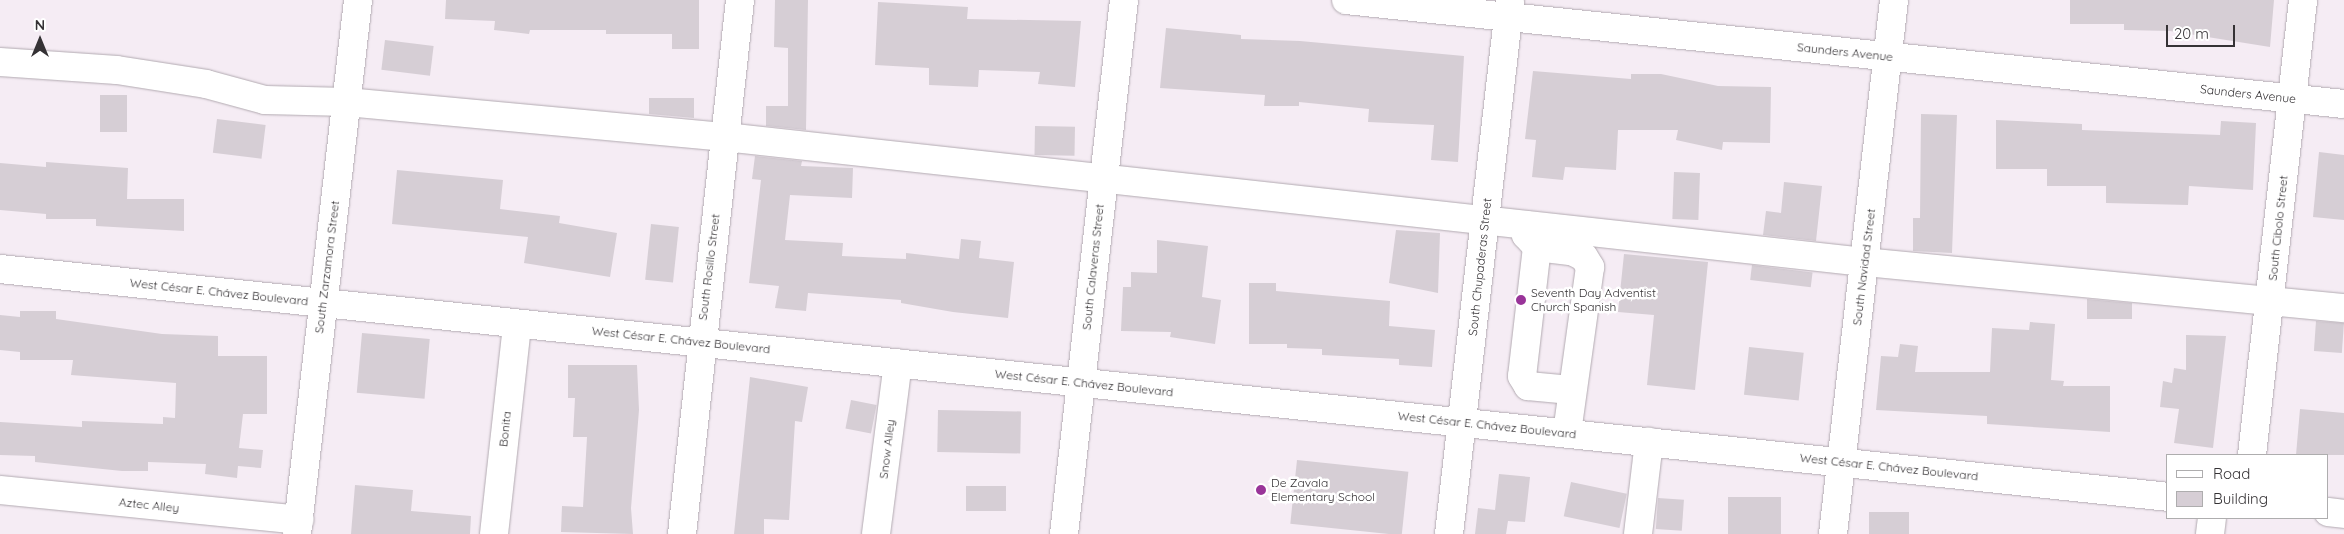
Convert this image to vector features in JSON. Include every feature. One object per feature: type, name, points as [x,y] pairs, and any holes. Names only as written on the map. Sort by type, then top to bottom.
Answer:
[{"type":"street","name":"South Zarzamora Street","points":[[298,527],[358,0]]},
{"type":"street","name":"South Rosillo Street","points":[[682,534],[700,341],[740,0]]},
{"type":"street","name":"South Calaveras Street","points":[[1064,534],[1124,0]]},
{"type":"street","name":"Saunders Avenue","points":[[1346,0],[1509,8],[1888,57],[2344,104]]},
{"type":"street","name":"South Navidad Street","points":[[1833,534],[1894,0]]},
{"type":"street","name":"South Cibolo Street","points":[[2252,454],[2302,0]]},
{"type":"street","name":"South Chupaderas Street","points":[[1449,534],[1509,8]]},
{"type":"street","points":[[0,62],[116,70],[206,84],[265,100],[346,102],[725,137],[1485,221],[1572,251],[1584,257],[1590,267],[1575,383],[1570,396],[1567,433]]},
{"type":"street","points":[[1530,236],[1864,262],[2344,308]]},
{"type":"street","points":[[1530,236],[1522,376],[1528,386],[1570,396]]},
{"type":"street","name":"West César E. Chávez Boulevard","points":[[0,269],[2166,496]]},
{"type":"street","name":"Bonita","points":[[494,534],[517,324]]},
{"type":"street","name":"Snow Alley","points":[[876,534],[898,363]]},
{"type":"street","points":[[1638,534],[1649,442]]},
{"type":"street","name":"Aztec Alley","points":[[0,490],[298,527]]},
{"type":"street","points":[[2329,512],[2344,514]]},
{"type":"street","points":[[2210,534],[2212,519]]},
{"type":"building","points":[[446,0],[699,0],[699,49],[672,49],[672,34],[606,34],[606,30],[530,30],[529,34],[494,30],[495,21],[445,19]]},
{"type":"building","points":[[775,0],[808,0],[806,130],[766,126],[766,106],[788,106],[788,48],[774,47]]},
{"type":"building","points":[[2070,0],[2274,0],[2270,47],[2170,31],[2124,30],[2124,24],[2070,24]]},
{"type":"building","points":[[878,2],[968,7],[967,19],[1081,21],[1075,87],[1038,84],[1040,72],[979,70],[978,87],[929,85],[929,68],[875,65]]},
{"type":"building","points":[[1166,28],[1241,35],[1241,39],[1300,41],[1464,56],[1458,162],[1431,160],[1434,125],[1368,122],[1369,109],[1299,102],[1299,106],[1264,106],[1265,95],[1160,88]]},
{"type":"building","points":[[385,40],[434,46],[430,76],[381,70]]},
{"type":"building","points":[[1533,71],[1631,79],[1631,74],[1661,74],[1718,86],[1771,87],[1770,143],[1723,142],[1722,150],[1676,140],[1678,130],[1618,130],[1616,170],[1565,167],[1563,180],[1532,177],[1536,140],[1525,139]]},
{"type":"building","points":[[100,95],[127,95],[127,132],[100,132]]},
{"type":"building","points":[[649,98],[694,98],[694,118],[649,114]]},
{"type":"building","points":[[1921,114],[1957,115],[1952,253],[1913,251],[1913,218],[1920,218]]},
{"type":"building","points":[[217,119],[266,125],[261,159],[213,153]]},
{"type":"building","points":[[1996,120],[2082,124],[2082,130],[2220,135],[2221,121],[2256,123],[2253,190],[2189,186],[2188,205],[2106,203],[2106,186],[2047,186],[2047,169],[1996,169]]},
{"type":"building","points":[[1035,126],[1075,127],[1074,156],[1034,155]]},
{"type":"building","points":[[2319,152],[2344,155],[2344,220],[2313,217]]},
{"type":"building","points":[[755,156],[802,161],[801,166],[853,168],[852,198],[790,195],[785,240],[843,243],[842,256],[906,259],[906,253],[959,259],[961,239],[981,241],[979,258],[1014,262],[1008,318],[953,312],[901,303],[901,300],[808,293],[806,311],[775,308],[779,286],[749,283],[761,180],[752,179]]},
{"type":"building","points":[[46,162],[128,168],[127,199],[184,199],[184,231],[96,226],[96,219],[46,219],[46,214],[0,210],[0,163],[46,167]]},
{"type":"building","points":[[397,170],[503,180],[500,209],[560,216],[559,223],[617,233],[610,277],[524,263],[528,237],[392,224]]},
{"type":"building","points":[[1674,172],[1700,173],[1698,220],[1672,219]]},
{"type":"building","points":[[1784,182],[1822,186],[1816,241],[1763,235],[1766,211],[1781,213]]},
{"type":"building","points":[[651,224],[679,227],[673,283],[645,280]]},
{"type":"building","points":[[1396,230],[1440,233],[1438,293],[1389,283]]},
{"type":"building","points":[[1157,240],[1208,246],[1202,297],[1221,300],[1215,344],[1170,337],[1171,332],[1121,331],[1123,287],[1131,287],[1131,272],[1157,273]]},
{"type":"building","points":[[1624,254],[1708,262],[1695,390],[1647,385],[1654,315],[1618,312]]},
{"type":"building","points":[[1752,265],[1813,272],[1811,287],[1750,280]]},
{"type":"building","points":[[1249,283],[1276,283],[1276,291],[1390,301],[1389,326],[1435,330],[1432,367],[1399,365],[1399,359],[1322,355],[1322,349],[1287,348],[1287,344],[1249,344]]},
{"type":"building","points":[[2087,299],[2132,303],[2132,319],[2087,319]]},
{"type":"building","points":[[20,311],[56,311],[56,319],[162,334],[218,336],[218,356],[267,356],[267,414],[243,414],[239,448],[263,450],[261,468],[238,466],[237,478],[205,474],[206,464],[148,462],[148,471],[122,471],[35,462],[35,456],[0,455],[0,422],[82,427],[82,421],[163,424],[163,417],[175,418],[176,383],[71,375],[73,360],[20,360],[20,352],[0,350],[0,315],[20,317]]},
{"type":"building","points":[[2316,321],[2344,323],[2342,353],[2314,351]]},
{"type":"building","points":[[2030,322],[2055,324],[2051,380],[2064,381],[2063,386],[2110,386],[2110,432],[1987,424],[1987,416],[1876,410],[1881,356],[1898,357],[1900,344],[1918,346],[1915,372],[1990,372],[1992,328],[2029,330]]},
{"type":"building","points":[[362,333],[430,339],[425,399],[357,393]]},
{"type":"building","points":[[2186,335],[2226,336],[2213,448],[2174,443],[2179,409],[2160,407],[2163,381],[2172,383],[2174,368],[2186,370]]},
{"type":"building","points":[[1749,347],[1804,353],[1799,400],[1744,395]]},
{"type":"building","points":[[568,365],[637,365],[639,410],[631,508],[633,534],[561,532],[562,506],[583,507],[587,437],[573,437],[575,398],[568,398]]},
{"type":"building","points":[[750,377],[808,387],[802,422],[795,421],[789,520],[764,519],[764,534],[734,534]]},
{"type":"building","points":[[851,400],[877,405],[871,433],[845,428]]},
{"type":"building","points":[[2300,409],[2344,413],[2344,455],[2296,454]]},
{"type":"building","points":[[938,410],[1021,411],[1020,453],[937,452]]},
{"type":"building","points":[[1297,460],[1408,472],[1402,534],[1290,524]]},
{"type":"building","points":[[1499,474],[1530,477],[1525,522],[1508,521],[1506,534],[1475,534],[1478,508],[1495,510]]},
{"type":"building","points":[[1571,482],[1627,494],[1619,528],[1564,516]]},
{"type":"building","points":[[355,485],[413,490],[411,511],[471,516],[470,534],[351,534]]},
{"type":"building","points":[[966,486],[1006,486],[1006,511],[966,511]]},
{"type":"building","points":[[1728,497],[1781,497],[1781,534],[1728,534]]},
{"type":"building","points":[[1658,498],[1684,500],[1682,531],[1656,529]]},
{"type":"building","points":[[1869,512],[1909,512],[1909,534],[1869,534]]},
{"type":"place","name":"Seventh Day Adventist Church Spanish","points":[[1521,300]]},
{"type":"place","name":"De Zavala Elementary School","points":[[1261,490]]}]
